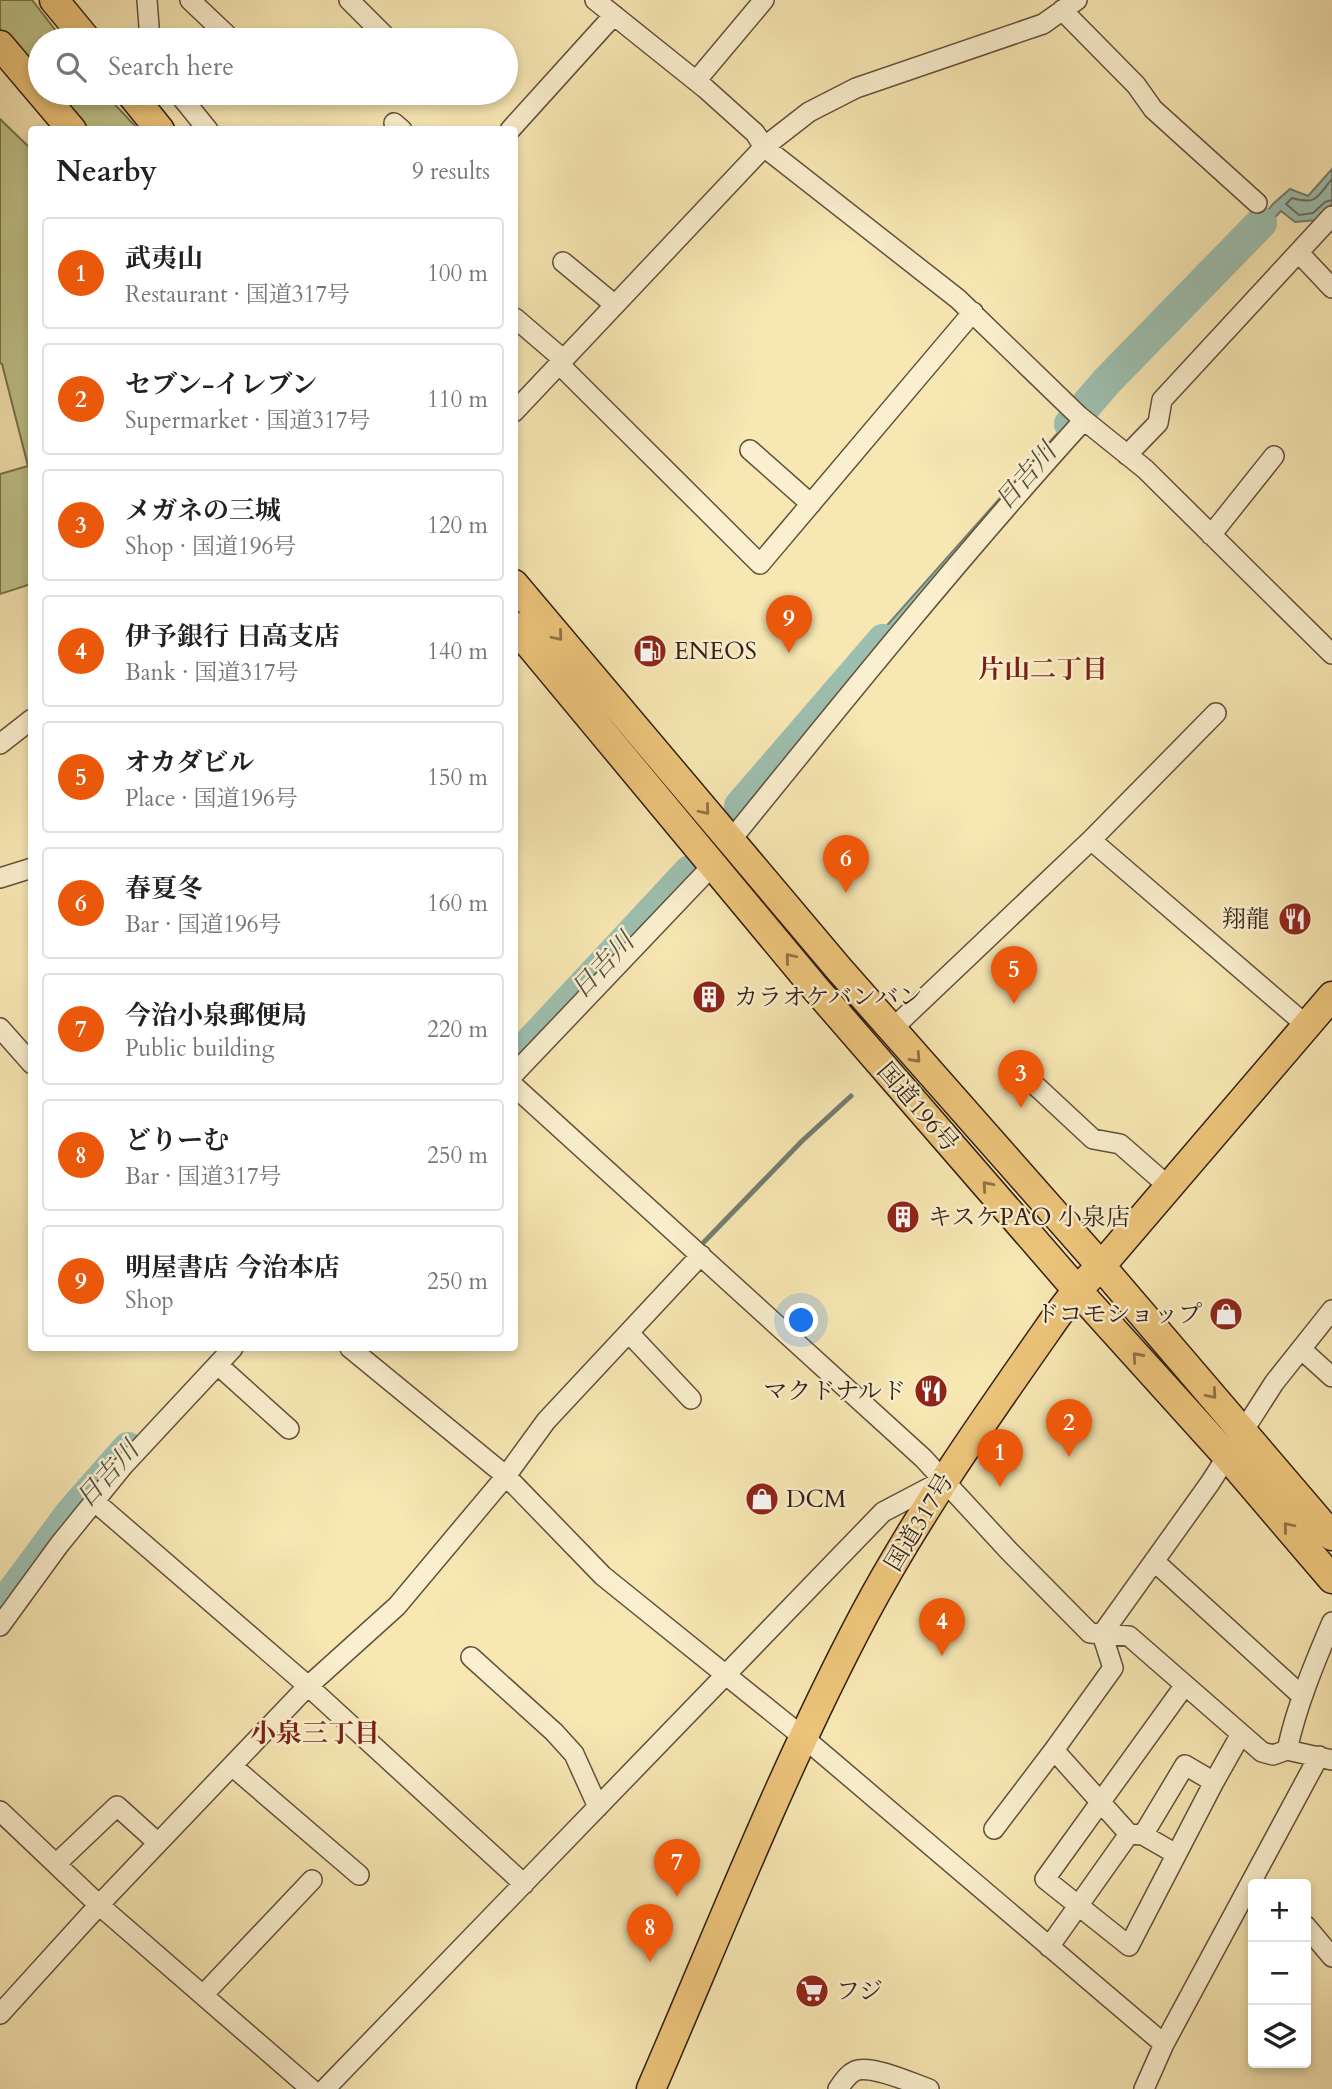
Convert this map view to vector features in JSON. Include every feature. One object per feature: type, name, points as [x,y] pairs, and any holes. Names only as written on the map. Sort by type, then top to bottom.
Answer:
[{"type":"highway","points":[[54,0],[77,28]]},
{"type":"highway","points":[[0,45],[28,78]]},
{"type":"highway","points":[[51,105],[69,126]]},
{"type":"highway","points":[[140,105],[157,126]]},
{"type":"highway","name":"国道196号","points":[[518,589],[891,1030],[1244,1430],[1332,1536]]},
{"type":"highway","name":"国道196号","points":[[518,631],[815,988],[1332,1579]]},
{"type":"highway","name":"国道317号","points":[[652,2089],[803,1737],[865,1613],[943,1481],[1077,1290],[1101,1266],[1332,996]]},
{"type":"street","points":[[147,0],[149,28]]},
{"type":"street","points":[[190,0],[219,28]]},
{"type":"street","points":[[349,0],[377,28]]},
{"type":"street","points":[[596,0],[696,80],[755,133],[764,147],[958,299],[1078,414],[1145,469],[1332,654]]},
{"type":"street","points":[[696,80],[764,0]]},
{"type":"street","points":[[518,408],[764,147],[809,112],[856,88],[1043,24],[1069,5],[1153,109],[1257,203]]},
{"type":"street","points":[[514,126],[614,15]]},
{"type":"street","points":[[188,105],[205,126]]},
{"type":"street","points":[[1127,455],[1158,423],[1162,400],[1332,216]]},
{"type":"street","points":[[1299,253],[1332,288]]},
{"type":"street","points":[[563,262],[615,305]]},
{"type":"street","points":[[518,321],[760,564],[972,312]]},
{"type":"street","points":[[731,841],[1078,414]]},
{"type":"street","points":[[750,450],[811,505]]},
{"type":"street","points":[[1211,535],[1274,456]]},
{"type":"street","points":[[891,1030],[1091,840],[1216,713]]},
{"type":"street","points":[[0,744],[28,722]]},
{"type":"street","points":[[1091,840],[1306,1025]]},
{"type":"street","points":[[518,1069],[712,865]]},
{"type":"street","points":[[0,878],[28,869]]},
{"type":"street","points":[[0,1028],[28,1060]]},
{"type":"street","points":[[1021,1072],[1093,1139],[1119,1143],[1168,1186]]},
{"type":"street","points":[[518,1090],[923,1458],[1090,1633],[1129,1636],[1262,1752],[1273,1755],[1287,1751],[1325,1758],[1264,1877],[1164,2044],[1144,2089]]},
{"type":"street","points":[[0,2014],[99,1905],[308,1686],[397,1606],[506,1476],[546,1422],[701,1255]]},
{"type":"street","points":[[1102,1634],[1210,1483],[1274,1384],[1332,1310]]},
{"type":"street","points":[[629,1333],[691,1399]]},
{"type":"street","points":[[1301,1349],[1332,1377]]},
{"type":"street","points":[[0,1626],[59,1545],[123,1465],[230,1351]]},
{"type":"street","points":[[354,1351],[506,1476],[603,1576],[803,1737],[1164,2044]]},
{"type":"street","points":[[218,1364],[289,1429]]},
{"type":"street","points":[[325,2089],[883,1512],[943,1481]]},
{"type":"street","points":[[94,1501],[308,1686],[524,1884]]},
{"type":"street","points":[[1154,1561],[1301,1696]]},
{"type":"street","points":[[1287,1751],[1301,1696],[1332,1622]]},
{"type":"street","points":[[994,1829],[1114,1668],[1102,1634]]},
{"type":"street","points":[[471,1657],[554,1732],[574,1754],[598,1807]]},
{"type":"street","points":[[1185,1685],[1045,1880],[1079,1904],[1129,1946],[1241,1734]]},
{"type":"street","points":[[1054,1750],[1100,1801],[1136,1834],[1176,1854]]},
{"type":"street","points":[[1049,1947],[1185,1765],[1214,1782]]},
{"type":"street","points":[[232,1766],[359,1875]]},
{"type":"street","points":[[56,1864],[117,1806],[158,1843]]},
{"type":"street","points":[[0,1811],[99,1905],[311,2089]]},
{"type":"street","points":[[203,1995],[312,1880]]},
{"type":"street","points":[[1311,1932],[1332,1957]]},
{"type":"street","points":[[838,2089],[845,2078],[858,2070],[876,2071],[929,2089]]},
{"type":"green space","points":[[0,0],[32,0],[54,28],[28,28],[28,69],[0,35]]},
{"type":"green space","points":[[58,105],[115,105],[135,126],[76,126]]},
{"type":"green space","points":[[0,119],[28,146],[28,466],[0,363]]},
{"type":"green space","points":[[28,466],[28,585],[0,594],[0,474]]},
{"type":"water","points":[[1332,169],[1332,204],[1317,220],[1295,222],[1281,211],[1068,430],[753,791],[746,786],[809,707],[883,630],[1054,437],[1231,253],[1273,204],[1290,189],[1308,196]]},
{"type":"waterway","name":"日吉川","points":[[1070,424],[1107,381],[1261,223]]},
{"type":"waterway","name":"日吉川","points":[[740,806],[883,640]]},
{"type":"waterway","name":"日吉川","points":[[518,1056],[690,871]]},
{"type":"waterway","points":[[704,1242],[802,1141],[851,1096]]},
{"type":"waterway","name":"日吉川","points":[[0,1609],[71,1513],[128,1448]]},
{"type":"place","name":"ENEOS","points":[[650,651]]},
{"type":"place","name":"明屋書店 今治本店","points":[[789,653]]},
{"type":"place","name":"春夏冬","points":[[846,893]]},
{"type":"place","name":"翔龍","points":[[1295,919]]},
{"type":"place","name":"カラオケバンバン","points":[[709,997]]},
{"type":"place","name":"オカダビル","points":[[1014,1004]]},
{"type":"place","name":"メガネの三城","points":[[1021,1108]]},
{"type":"place","name":"キスケPAO 小泉店","points":[[903,1217]]},
{"type":"place","name":"ドコモショップ","points":[[1226,1314]]},
{"type":"place","name":"マクドナルド","points":[[931,1391]]},
{"type":"place","name":"セブン-イレブン","points":[[1069,1457]]},
{"type":"place","name":"武夷山","points":[[1000,1487]]},
{"type":"place","name":"DCM","points":[[762,1499]]},
{"type":"place","name":"伊予銀行 日高支店","points":[[942,1656]]},
{"type":"place","name":"今治小泉郵便局","points":[[677,1897]]},
{"type":"place","name":"どりーむ","points":[[650,1962]]},
{"type":"place","name":"フジ","points":[[812,1991]]},
{"type":"district","name":"片山二丁目","points":[[1043,669]]},
{"type":"district","name":"小泉三丁目","points":[[315,1733]]}]
